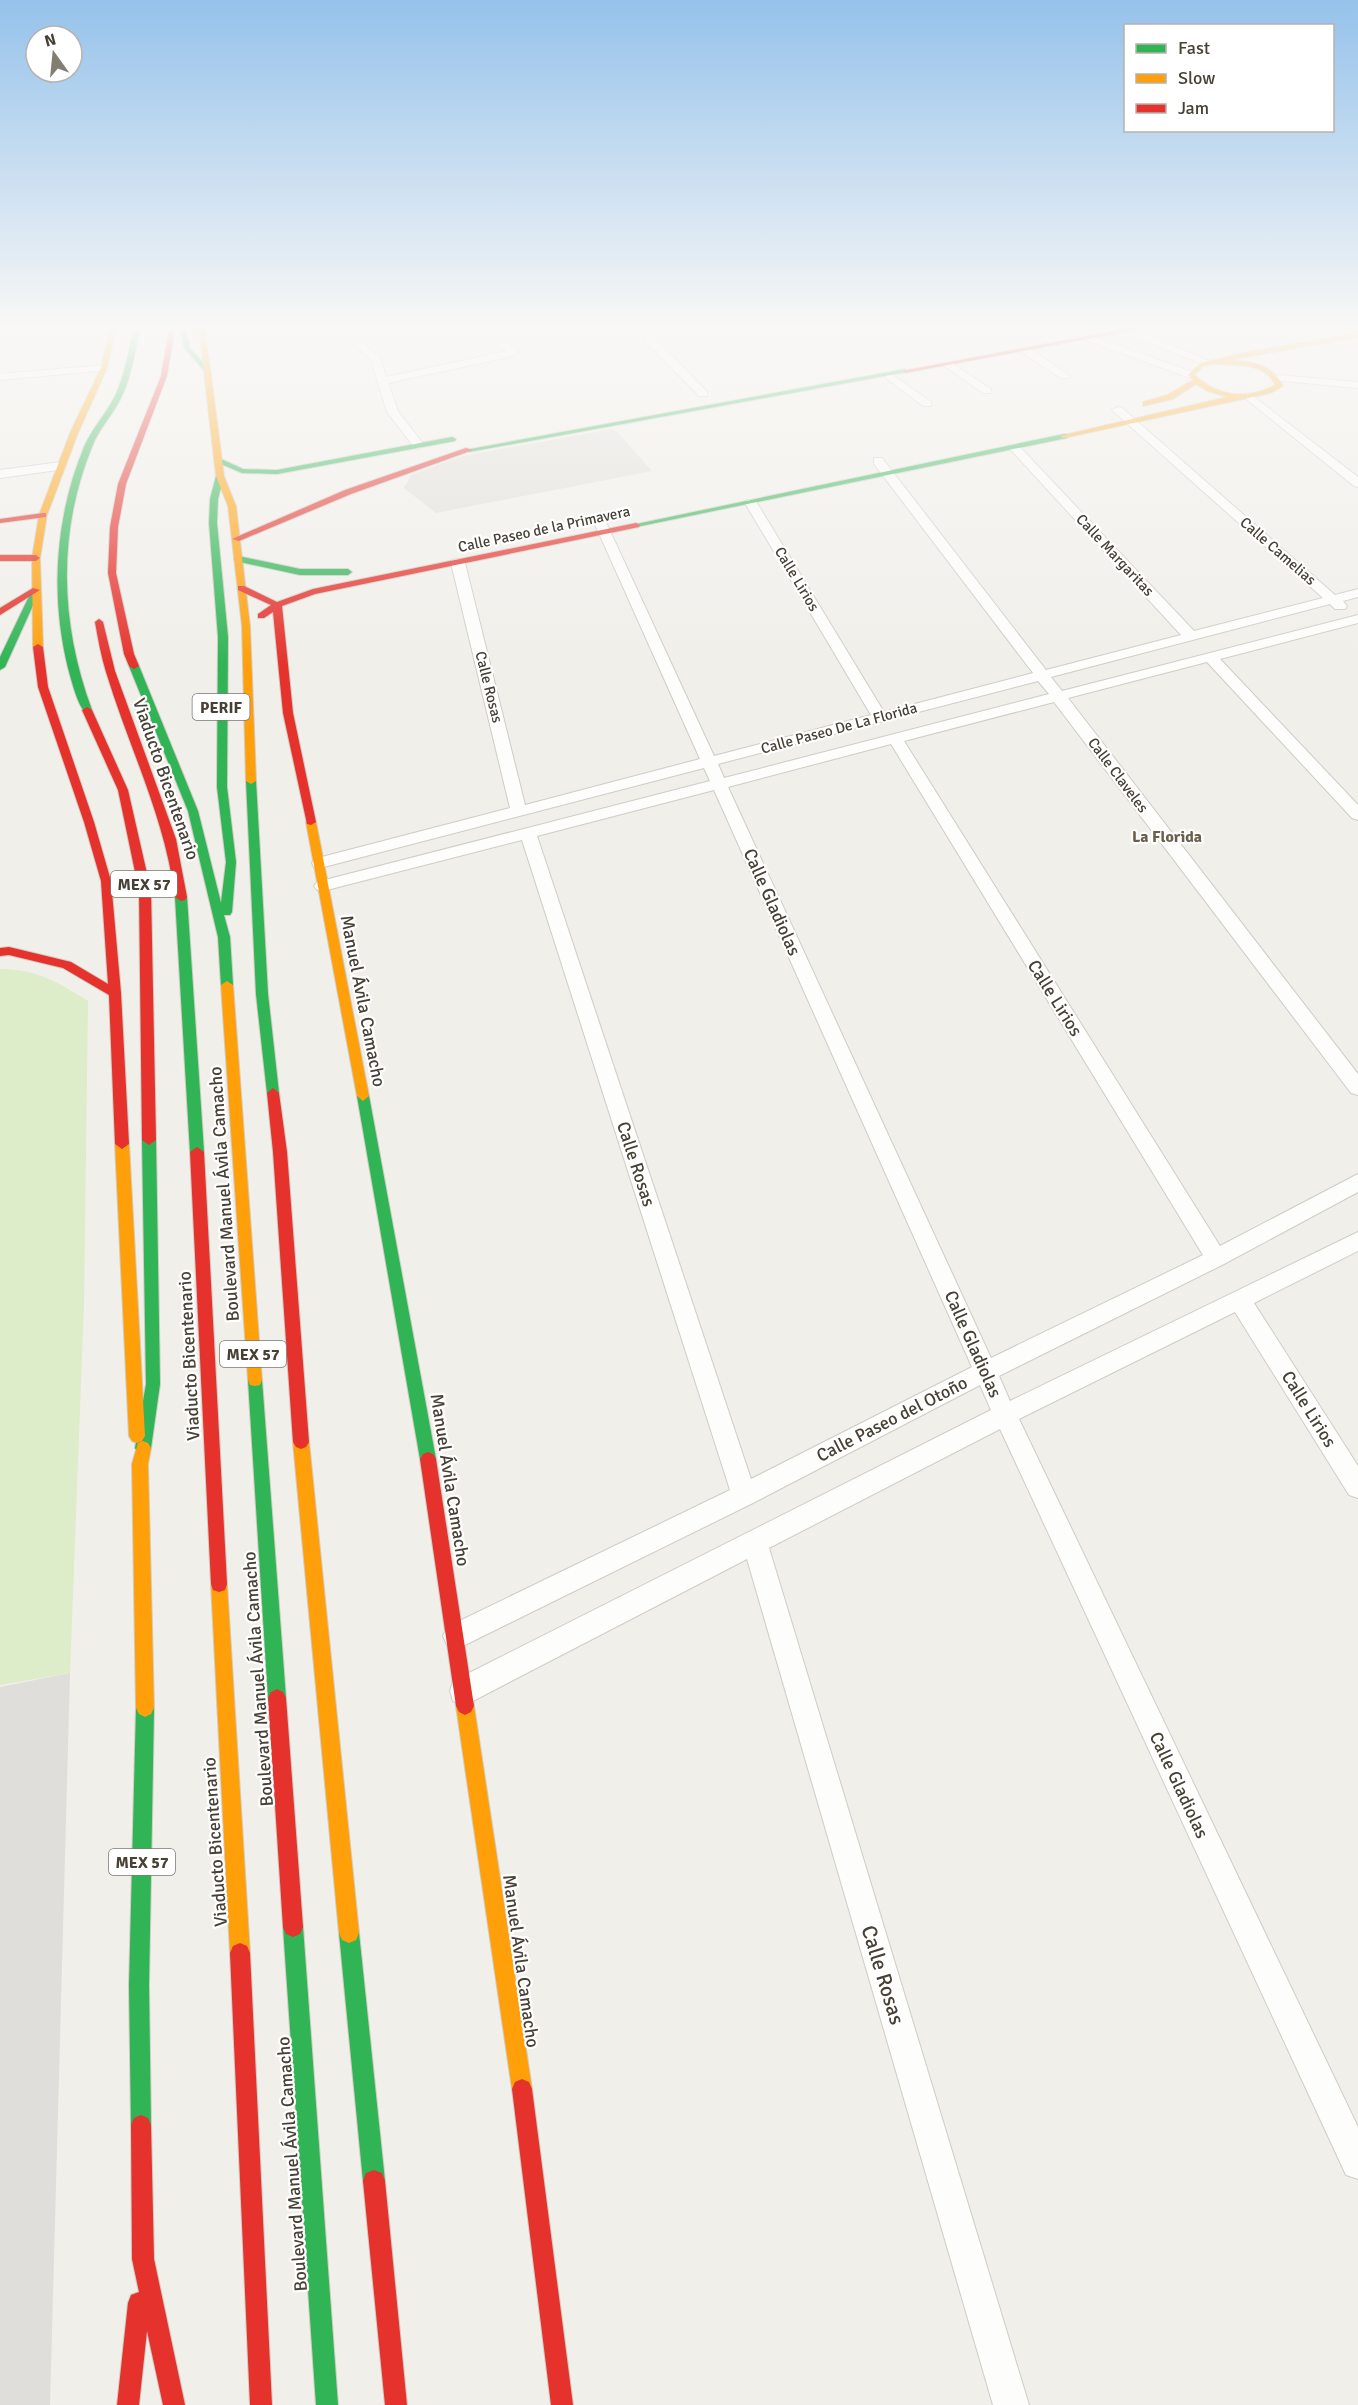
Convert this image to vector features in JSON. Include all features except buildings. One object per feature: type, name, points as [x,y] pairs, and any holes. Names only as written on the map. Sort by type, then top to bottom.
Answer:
[{"type":"main road","points":[[71,441],[43,515],[36,558],[39,662],[43,687],[89,822],[106,881],[115,993],[128,1289],[140,1464]]},
{"type":"main road","name":"MEX 57","points":[[91,441],[71,495],[61,569],[64,625],[77,687],[123,790],[145,891],[153,1384],[140,1464],[146,1671],[140,1986],[143,2259],[174,2405]]},
{"type":"main road","name":"Boulevard Manuel Ávila Camacho","points":[[139,441],[122,484],[114,527],[112,573],[129,654],[193,811],[224,937],[327,2405]]},
{"type":"main road","points":[[215,441],[220,476],[232,506],[246,627],[255,881],[262,993],[280,1152],[300,1436],[396,2405]]},
{"type":"main road","points":[[218,461],[242,471],[261,473],[438,441]]},
{"type":"main road","points":[[451,441],[452,446],[464,451]]},
{"type":"main road","points":[[236,539],[307,508],[403,471],[464,451],[519,441]]},
{"type":"main road","name":"Calle Paseo de la Primavera","points":[[246,627],[277,605],[313,592],[458,563],[602,527],[883,467],[991,441]]},
{"type":"main road","name":"Calle Paseo de la Primavera","points":[[238,559],[300,572],[346,572],[751,502],[883,467],[1041,441]]},
{"type":"main road","points":[[378,452],[396,458],[401,463],[403,471]]},
{"type":"main road","name":"PERIF","points":[[220,476],[213,499],[213,523],[223,637],[222,787],[231,862],[224,937]]},
{"type":"main road","points":[[0,521],[43,515]]},
{"type":"main road","points":[[0,558],[36,558]]},
{"type":"main road","points":[[241,588],[277,605]]},
{"type":"main road","points":[[0,612],[36,590]]},
{"type":"main road","points":[[0,667],[36,590]]},
{"type":"main road","name":"Manuel Ávila Camacho","points":[[277,605],[288,713],[320,863],[421,1411],[513,2021],[562,2405]]},
{"type":"main road","name":"Viaducto Bicentenario","points":[[98,613],[110,671],[152,782],[178,871],[190,1011],[225,1709],[240,1944],[261,2405]]},
{"type":"main road","points":[[0,952],[9,951],[67,965],[115,993]]},
{"type":"main road","points":[[128,2405],[143,2259]]},
{"type":"street","points":[[415,441],[418,445]]},
{"type":"street","name":"Calle Camelias","points":[[1153,441],[1357,620]]},
{"type":"street","points":[[1304,441],[1358,483]]},
{"type":"street","name":"Calle Margaritas","points":[[1014,447],[1191,636]]},
{"type":"street","points":[[0,474],[61,466]]},
{"type":"street","name":"Calle Claveles","points":[[883,467],[1358,1088]]},
{"type":"street","name":"Calle Lirios","points":[[751,502],[880,717]]},
{"type":"street","name":"Calle Gladiolas","points":[[602,527],[1005,1415],[1358,2163]]},
{"type":"street","name":"Calle Rosas","points":[[458,563],[519,811]]},
{"type":"street","name":"Calle Paseo De La Florida","points":[[320,863],[1358,593]]},
{"type":"street","name":"Calle Paseo De La Florida","points":[[323,886],[1357,620]]},
{"type":"street","points":[[1210,657],[1358,815]]},
{"type":"street","name":"Calle Lirios","points":[[895,738],[1216,1258]]},
{"type":"street","name":"Calle Rosas","points":[[528,833],[744,1495]]},
{"type":"street","name":"Calle Paseo del Otoño","points":[[456,1636],[744,1495],[986,1371],[1216,1258],[1358,1182]]},
{"type":"street","points":[[464,1691],[1005,1415],[1358,1241]]},
{"type":"street","name":"Calle Lirios","points":[[1240,1300],[1358,1487]]},
{"type":"street","name":"Calle Rosas","points":[[755,1544],[1011,2405]]},
{"type":"green space","points":[[0,969],[36,974],[88,1001],[84,1304],[70,1673],[0,1685]]},
{"type":"shaded area","points":[[544,441],[625,441],[652,471],[436,513],[404,488],[411,475],[462,456]]},
{"type":"shaded area","points":[[70,1673],[50,2405],[0,2405],[0,1687]]},
{"type":"traffic: fast","points":[[87,710],[75,678],[67,646],[62,578],[69,510],[77,478],[90,441]]},
{"type":"traffic: fast","points":[[218,461],[242,471],[277,472],[440,441]]},
{"type":"traffic: fast","points":[[469,450],[517,441]]},
{"type":"traffic: fast","points":[[636,525],[1039,441]]},
{"type":"traffic: fast","points":[[220,476],[214,499],[213,523],[223,637],[222,787],[231,862],[226,912]]},
{"type":"traffic: fast","points":[[238,559],[300,572],[348,572]]},
{"type":"traffic: fast","points":[[0,667],[36,590]]},
{"type":"traffic: fast","points":[[134,666],[193,811],[224,937],[227,985]]},
{"type":"traffic: fast","points":[[251,781],[262,994],[273,1093]]},
{"type":"traffic: fast","points":[[181,897],[197,1152]]},
{"type":"traffic: fast","points":[[363,1096],[428,1459]]},
{"type":"traffic: fast","points":[[143,1448],[153,1384],[149,1140]]},
{"type":"traffic: fast","points":[[255,1380],[277,1698]]},
{"type":"traffic: fast","points":[[141,2125],[139,1986],[145,1708]]},
{"type":"traffic: fast","points":[[293,1927],[327,2405]]},
{"type":"traffic: fast","points":[[349,1933],[374,2181]]},
{"type":"traffic: slow","points":[[38,647],[36,558],[43,515],[71,441]]},
{"type":"traffic: slow","points":[[216,441],[220,476],[232,506],[246,626],[251,781]]},
{"type":"traffic: slow","points":[[311,822],[363,1096]]},
{"type":"traffic: slow","points":[[227,985],[255,1380]]},
{"type":"traffic: slow","points":[[122,1144],[137,1436]]},
{"type":"traffic: slow","points":[[301,1442],[349,1933]]},
{"type":"traffic: slow","points":[[143,1448],[140,1464],[145,1708]]},
{"type":"traffic: slow","points":[[219,1584],[240,1953]]},
{"type":"traffic: slow","points":[[465,1706],[522,2089]]},
{"type":"traffic: jam","points":[[134,666],[129,654],[112,573],[114,527],[122,484],[139,441]]},
{"type":"traffic: jam","points":[[236,539],[348,492],[469,450]]},
{"type":"traffic: jam","points":[[0,521],[43,515]]},
{"type":"traffic: jam","points":[[261,616],[277,605],[313,592],[636,525]]},
{"type":"traffic: jam","points":[[0,558],[36,558]]},
{"type":"traffic: jam","points":[[241,588],[277,605],[288,713],[311,822]]},
{"type":"traffic: jam","points":[[0,612],[36,590]]},
{"type":"traffic: jam","points":[[99,622],[119,699],[152,782],[171,839],[181,897]]},
{"type":"traffic: jam","points":[[38,647],[43,687],[89,822],[106,881],[115,993],[122,1144]]},
{"type":"traffic: jam","points":[[87,710],[123,790],[145,891],[149,1140]]},
{"type":"traffic: jam","points":[[0,952],[9,951],[67,965],[115,993]]},
{"type":"traffic: jam","points":[[273,1093],[280,1152],[301,1442]]},
{"type":"traffic: jam","points":[[197,1152],[219,1584]]},
{"type":"traffic: jam","points":[[428,1459],[465,1706]]},
{"type":"traffic: jam","points":[[277,1698],[293,1927]]},
{"type":"traffic: jam","points":[[240,1953],[261,2405]]},
{"type":"traffic: jam","points":[[522,2089],[562,2405]]},
{"type":"traffic: jam","points":[[141,2125],[143,2259],[174,2405]]},
{"type":"traffic: jam","points":[[374,2181],[396,2405]]},
{"type":"traffic: jam","points":[[128,2405],[139,2303]]},
{"type":"district","name":"La Florida","points":[[1167,836]]}]
